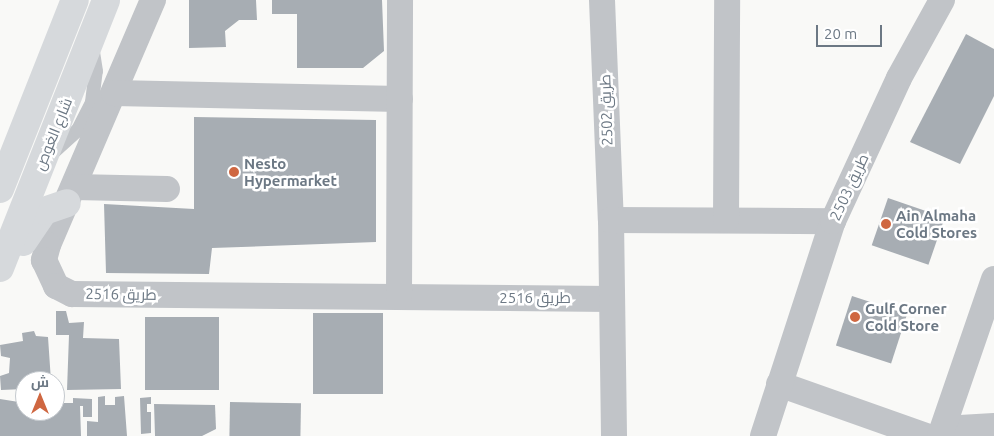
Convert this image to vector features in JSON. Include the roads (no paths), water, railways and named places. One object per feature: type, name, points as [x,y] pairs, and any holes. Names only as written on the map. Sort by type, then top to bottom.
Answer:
[{"type":"main road","name":"شارع الغوص","points":[[0,189],[76,0]]},
{"type":"main road","name":"شارع الغوص","points":[[2,263],[106,0]]},
{"type":"main road","points":[[2,263],[22,243],[44,211],[71,195]]},
{"type":"street","name":"طريق 2516","points":[[153,0],[44,260],[56,286],[72,294],[612,298]]},
{"type":"street","points":[[399,297],[400,0]]},
{"type":"street","name":"طريق 2502","points":[[602,0],[611,220],[614,436]]},
{"type":"street","points":[[726,220],[727,0]]},
{"type":"street","name":"طريق 2503","points":[[763,436],[833,221],[899,78],[942,0]]},
{"type":"street","points":[[114,93],[400,99]]},
{"type":"street","points":[[71,195],[167,189]]},
{"type":"street","points":[[611,220],[833,221]]},
{"type":"street","points":[[936,434],[994,279]]},
{"type":"street","points":[[779,384],[936,434],[994,426]]},
{"type":"place","name":"Nesto Hypermarket","points":[[234,172]]},
{"type":"place","name":"Ain Almaha Cold Stores","points":[[886,224]]},
{"type":"place","name":"Gulf Corner Cold Store","points":[[855,317]]}]
